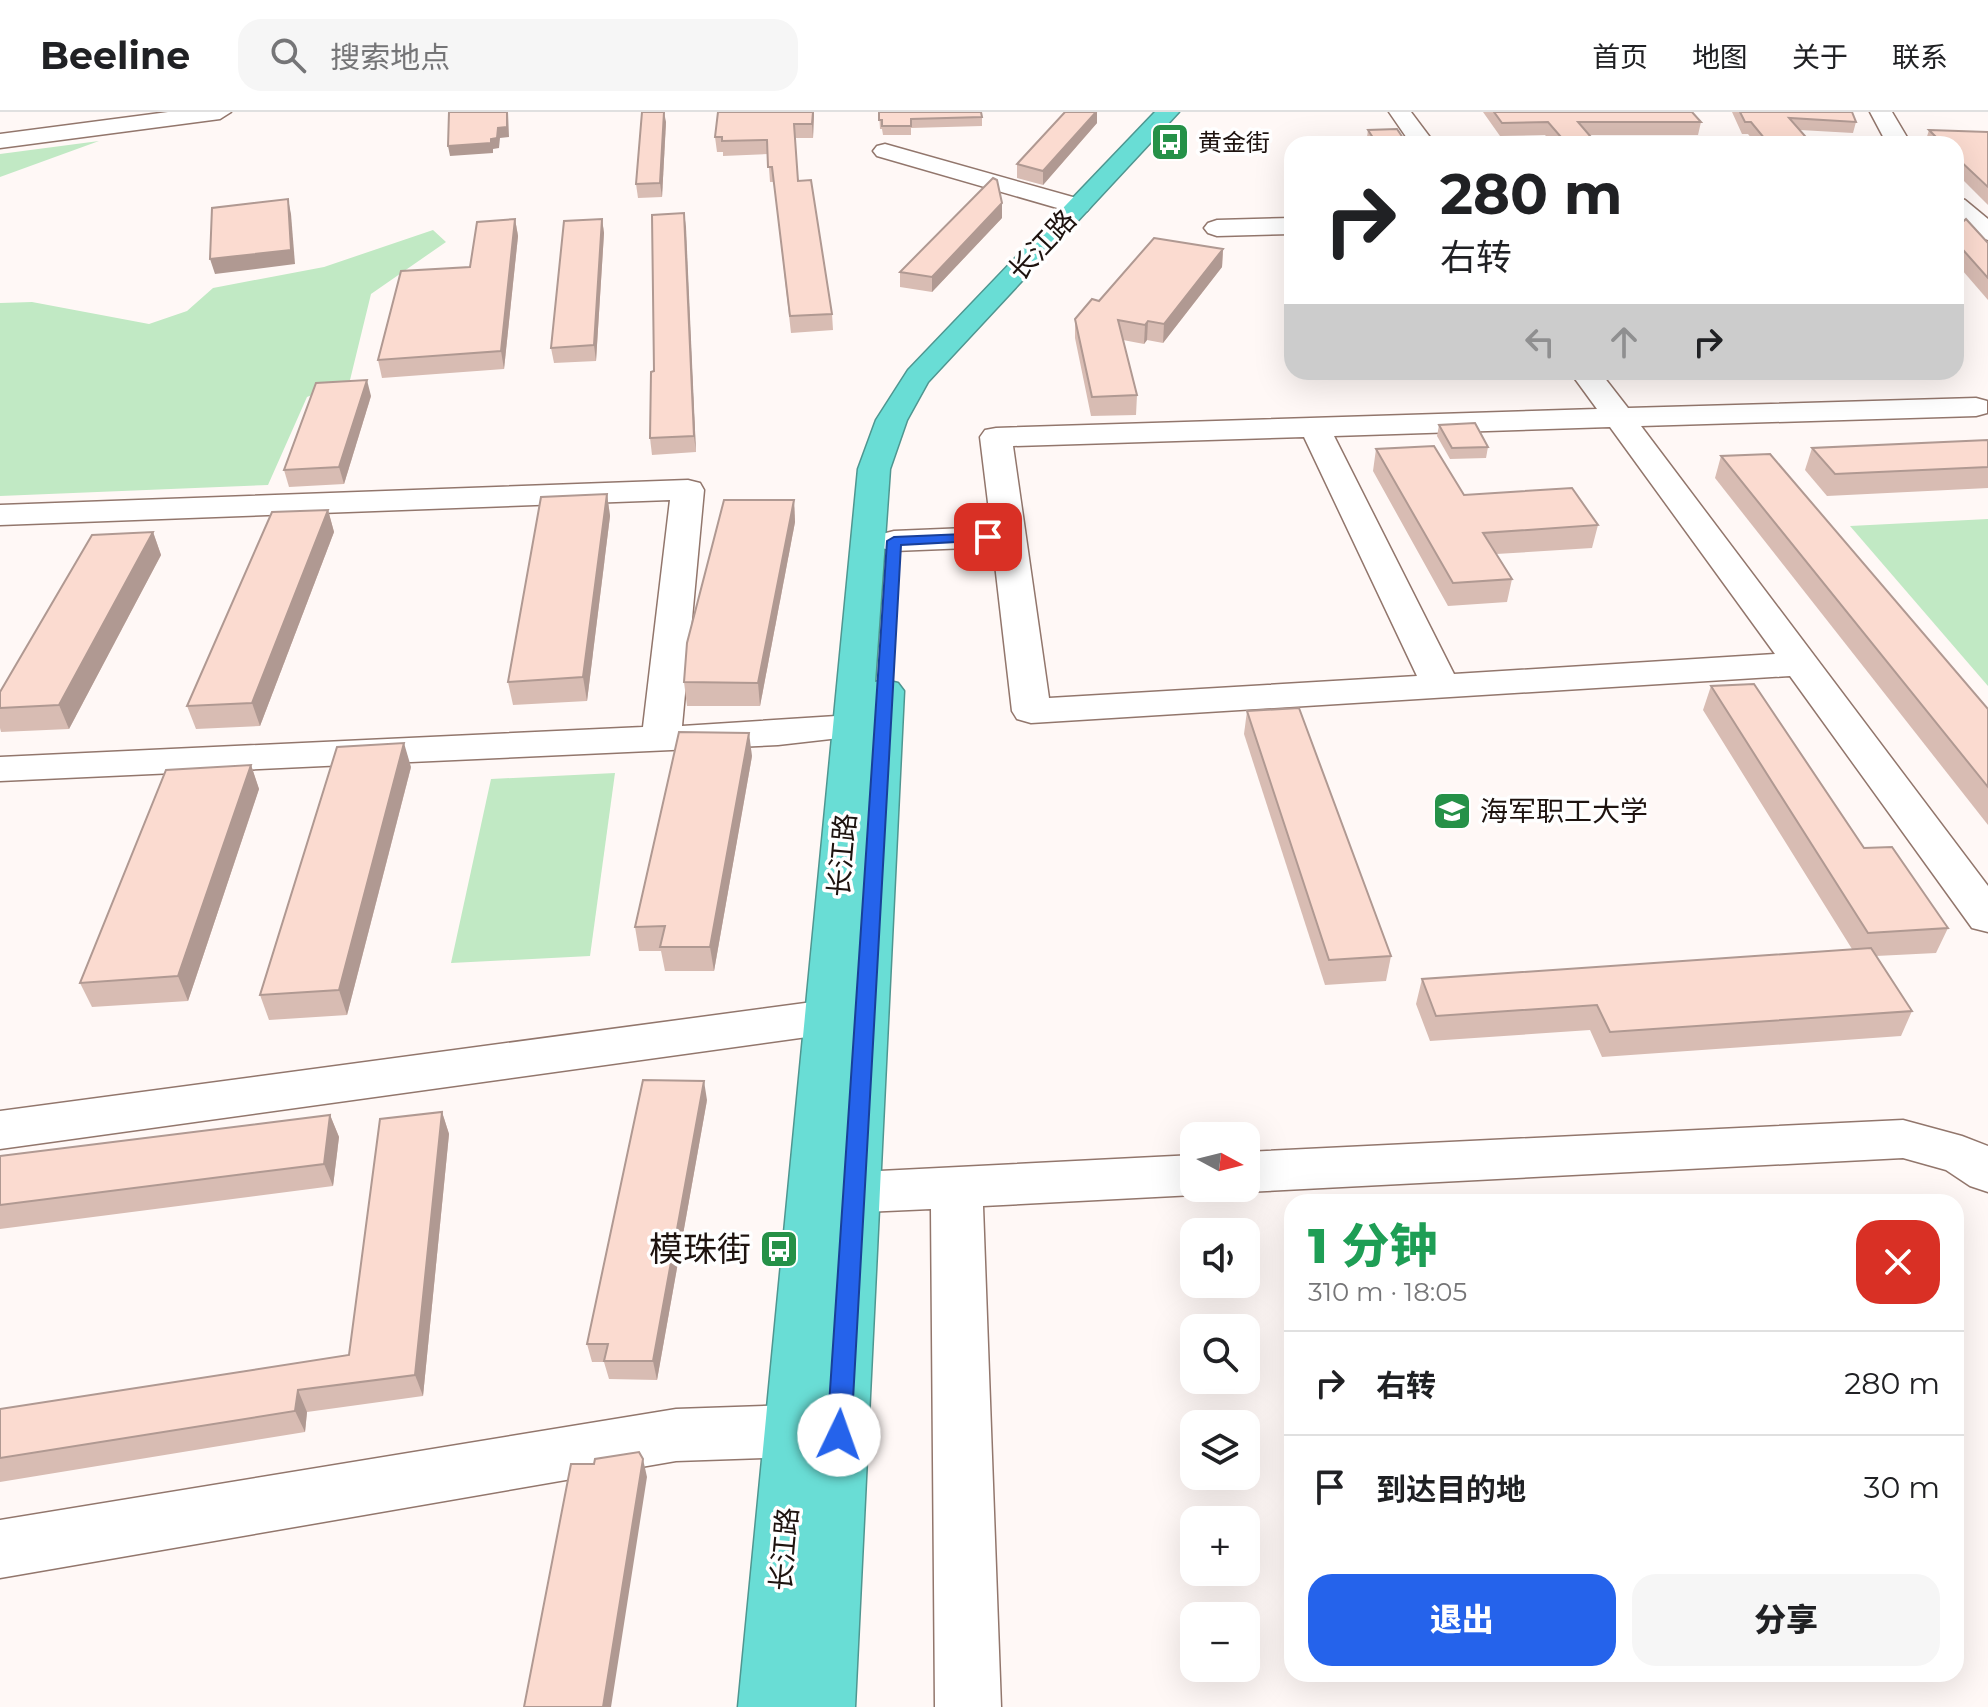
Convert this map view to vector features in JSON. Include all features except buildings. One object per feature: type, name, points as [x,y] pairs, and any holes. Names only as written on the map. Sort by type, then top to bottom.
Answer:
[{"type":"highway","name":"长江路","points":[[847,1014],[852,727],[874,469],[882,436],[899,403],[918,376],[1168,112]]},
{"type":"highway","name":"长江路","points":[[822,1707],[834,1193],[847,1014],[899,469],[906,439],[921,406],[941,378],[1186,112]]},
{"type":"highway","name":"长江路","points":[[771,1707],[794,1431],[834,1193]]},
{"type":"street","points":[[0,141],[220,112]]},
{"type":"street","points":[[1400,112],[1417,136]]},
{"type":"street","points":[[1881,112],[1894,136]]},
{"type":"street","points":[[885,151],[1078,206]]},
{"type":"street","points":[[1964,212],[1988,232]]},
{"type":"street","points":[[1217,228],[1284,226]]},
{"type":"street","points":[[1590,380],[1988,917]]},
{"type":"street","points":[[1800,664],[1031,711],[996,437],[1976,407]]},
{"type":"street","points":[[1314,426],[1441,686]]},
{"type":"street","points":[[0,515],[688,490],[661,739]]},
{"type":"street","points":[[894,541],[1009,536]]},
{"type":"street","points":[[0,769],[661,739],[852,727]]},
{"type":"street","points":[[0,1130],[847,1014]]},
{"type":"street","points":[[1260,1171],[1903,1139],[1962,1155],[1988,1172]]},
{"type":"street","points":[[834,1193],[1180,1176]]},
{"type":"street","points":[[957,1187],[968,1707]]},
{"type":"street","points":[[0,1549],[676,1435],[794,1431]]},
{"type":"green space","points":[[99,141],[0,177],[0,154]]},
{"type":"green space","points":[[433,230],[446,242],[371,294],[350,380],[307,397],[268,485],[0,496],[0,303],[32,302],[149,324],[187,311],[213,288],[324,267]]},
{"type":"green space","points":[[1988,519],[1988,686],[1850,526]]},
{"type":"green space","points":[[615,773],[590,956],[451,963],[491,779]]},
{"type":"place","name":"黄金街","points":[[1170,142]]},
{"type":"place","name":"海军职工大学","points":[[1452,811]]},
{"type":"place","name":"模珠街","points":[[779,1249]]},
{"type":"route","points":[[839,1435],[894,541],[988,537]]}]
